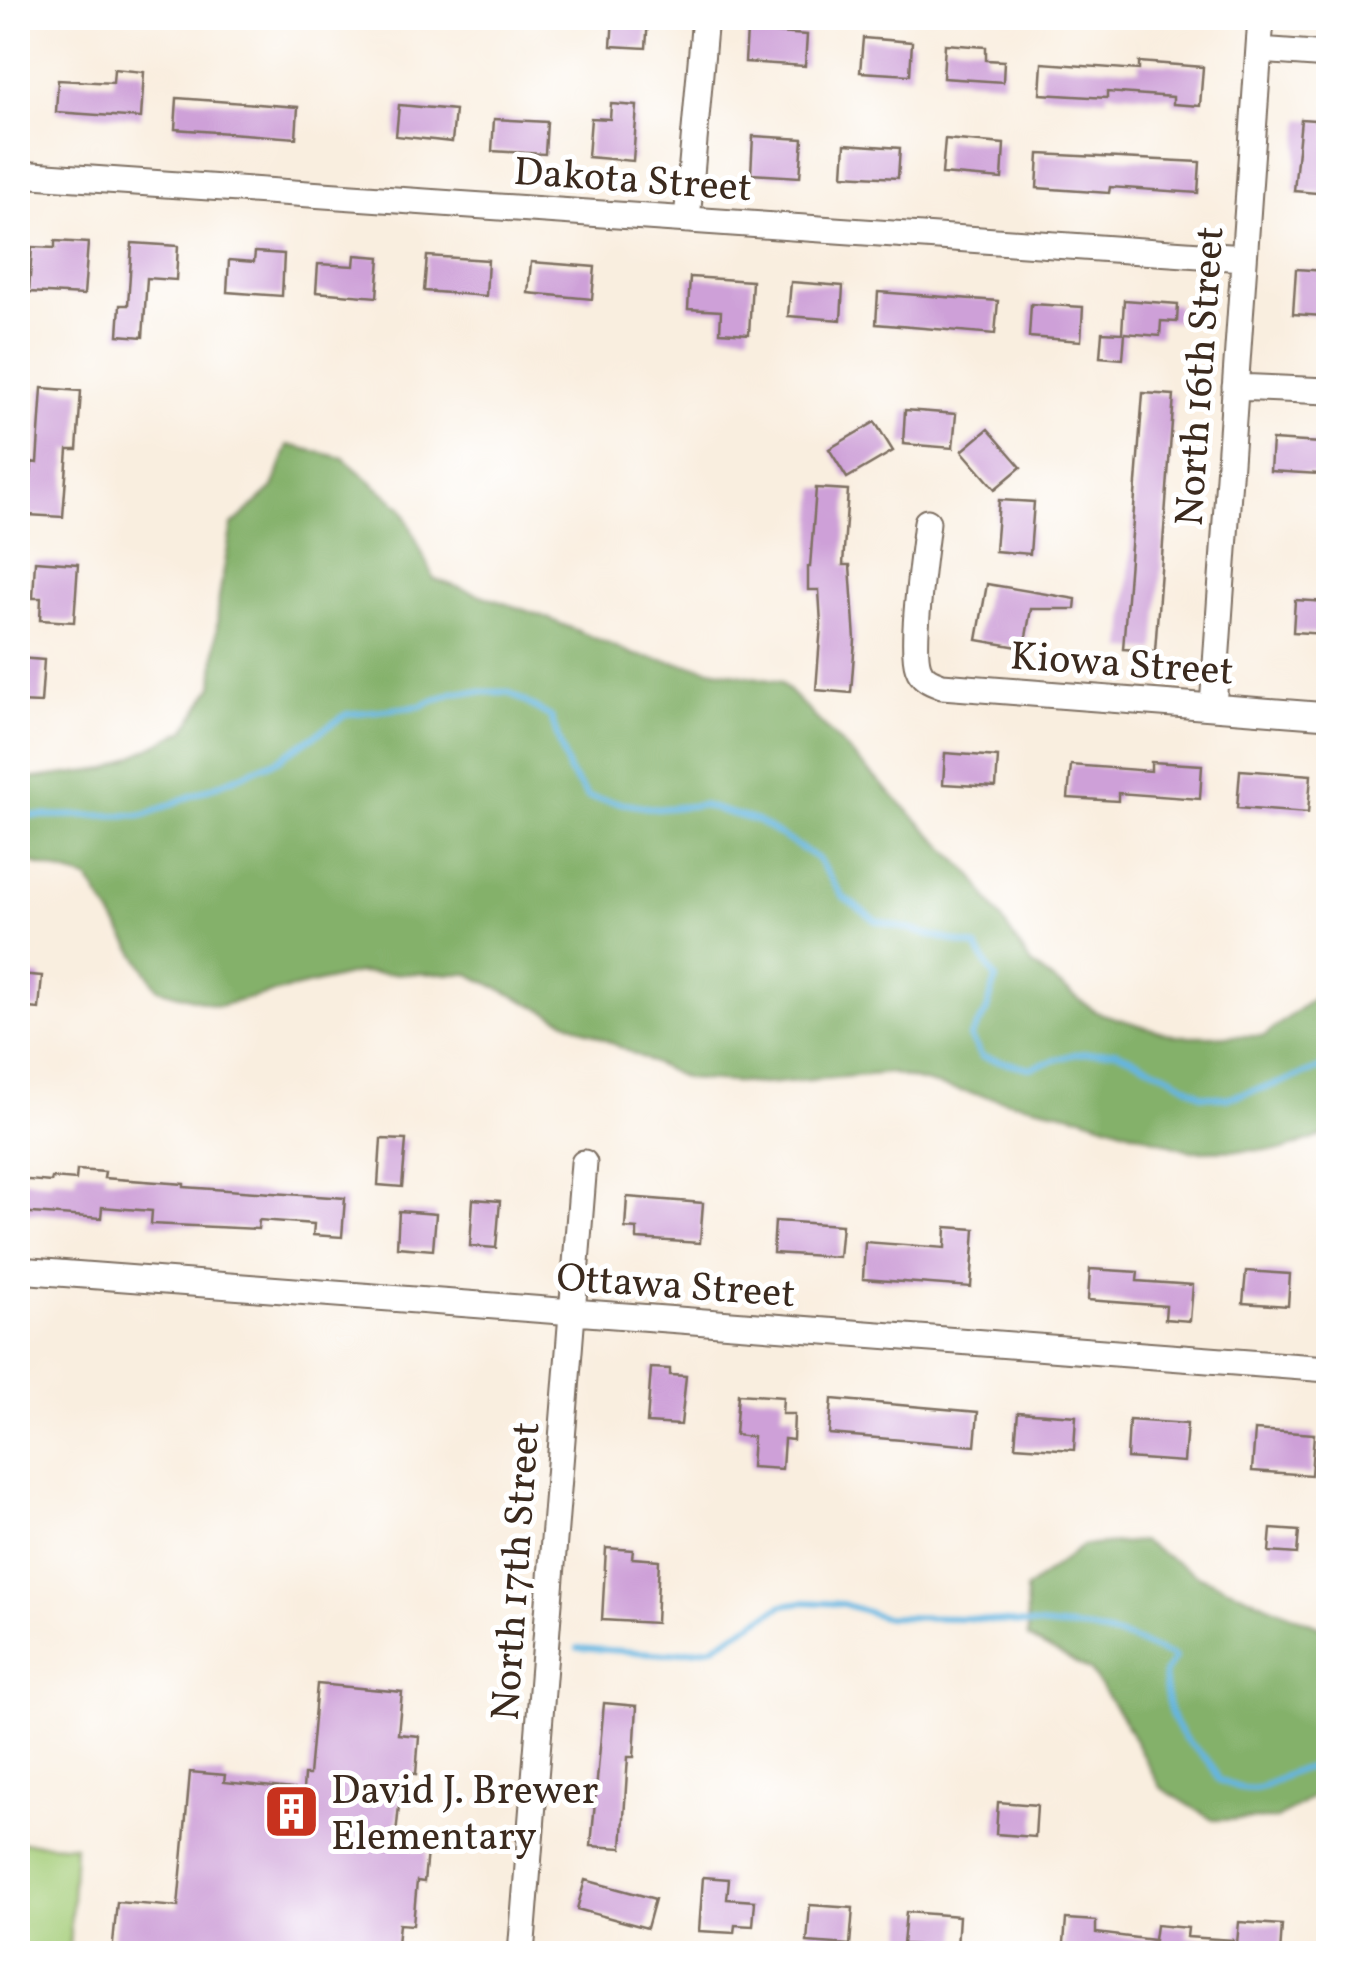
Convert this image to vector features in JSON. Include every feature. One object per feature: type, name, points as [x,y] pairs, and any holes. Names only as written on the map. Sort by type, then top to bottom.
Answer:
[{"type":"street","points":[[687,220],[708,18]]},
{"type":"street","name":"North 16th Street","points":[[1213,707],[1261,18]]},
{"type":"street","points":[[1259,50],[1328,55]]},
{"type":"street","name":"Dakota Street","points":[[18,174],[1244,258]]},
{"type":"street","points":[[1235,386],[1328,392]]},
{"type":"street","name":"Kiowa Street","points":[[927,522],[916,645],[918,667],[927,680],[942,686],[1328,716]]},
{"type":"street","name":"North 17th Street","points":[[521,1954],[584,1164]]},
{"type":"street","name":"Ottawa Street","points":[[18,1270],[1328,1369]]},
{"type":"green space","points":[[288,445],[343,458],[402,508],[434,579],[542,616],[635,655],[780,682],[972,875],[1031,964],[1096,1012],[1176,1036],[1264,1036],[1328,987],[1328,1134],[1283,1150],[1192,1151],[1082,1116],[890,1073],[764,1084],[686,1079],[469,974],[357,973],[218,1006],[158,989],[88,879],[18,859],[18,780],[108,769],[185,730],[213,686],[219,597],[232,525],[273,488]]},
{"type":"green space","points":[[1141,1541],[1197,1575],[1328,1630],[1328,1799],[1319,1793],[1277,1819],[1213,1820],[1160,1787],[1124,1721],[1090,1671],[1028,1638],[1026,1589],[1082,1546]]},
{"type":"green space","points":[[18,1842],[75,1846],[69,1951],[18,1947]]},
{"type":"building","points":[[613,18],[648,18],[646,48],[611,46]]},
{"type":"building","points":[[747,31],[807,35],[805,66],[745,62]]},
{"type":"building","points":[[863,38],[912,42],[910,75],[860,72]]},
{"type":"building","points":[[945,44],[986,47],[986,60],[1004,61],[1003,82],[943,78]]},
{"type":"building","points":[[1139,62],[1203,67],[1200,106],[1173,104],[1173,97],[1107,92],[1107,98],[1040,94],[1042,63],[1139,70]]},
{"type":"building","points":[[114,69],[144,72],[141,118],[56,112],[58,80],[113,83]]},
{"type":"building","points":[[177,98],[298,107],[296,138],[175,129]]},
{"type":"building","points":[[611,104],[637,106],[633,161],[588,157],[591,118],[610,119]]},
{"type":"building","points":[[399,105],[455,110],[452,142],[396,136]]},
{"type":"building","points":[[494,119],[547,122],[545,154],[492,151]]},
{"type":"building","points":[[1301,119],[1328,121],[1328,194],[1294,191]]},
{"type":"building","points":[[753,136],[803,139],[800,177],[751,174]]},
{"type":"building","points":[[945,139],[1004,144],[1002,179],[942,174]]},
{"type":"building","points":[[845,144],[900,148],[898,178],[843,175]]},
{"type":"building","points":[[1039,154],[1200,162],[1198,193],[1110,187],[1109,193],[1037,188]]},
{"type":"building","points":[[55,241],[88,243],[84,295],[29,292],[32,247],[55,248]]},
{"type":"building","points":[[132,243],[178,246],[176,280],[147,278],[143,337],[118,335],[120,305],[128,305]]},
{"type":"building","points":[[255,252],[284,254],[282,296],[227,292],[229,260],[254,262]]},
{"type":"building","points":[[355,255],[380,257],[377,297],[316,292],[318,264],[354,266]]},
{"type":"building","points":[[427,256],[488,260],[486,296],[424,291]]},
{"type":"building","points":[[531,262],[595,267],[592,299],[528,293]]},
{"type":"building","points":[[1296,269],[1326,271],[1323,316],[1293,314]]},
{"type":"building","points":[[690,277],[752,281],[749,334],[720,332],[721,311],[688,309]]},
{"type":"building","points":[[791,282],[843,286],[841,320],[788,316]]},
{"type":"building","points":[[878,292],[998,301],[995,334],[876,324]]},
{"type":"building","points":[[1124,300],[1178,304],[1177,322],[1161,321],[1160,336],[1125,333],[1123,359],[1100,357],[1102,332],[1122,333]]},
{"type":"building","points":[[1031,304],[1083,307],[1081,341],[1029,337]]},
{"type":"building","points":[[42,388],[81,391],[77,450],[68,450],[63,517],[28,515],[32,462],[37,463]]},
{"type":"building","points":[[1143,393],[1174,395],[1155,651],[1123,649]]},
{"type":"building","points":[[905,410],[956,414],[953,448],[903,444]]},
{"type":"building","points":[[875,422],[893,451],[847,478],[829,449]]},
{"type":"building","points":[[988,429],[1021,467],[995,489],[962,451]]},
{"type":"building","points":[[1272,440],[1321,443],[1319,474],[1270,471]]},
{"type":"building","points":[[816,488],[848,490],[843,565],[850,565],[855,640],[851,693],[816,690],[821,625],[819,590],[808,590],[808,567]]},
{"type":"building","points":[[999,500],[1034,502],[1030,554],[995,551]]},
{"type":"building","points":[[35,561],[78,564],[74,622],[40,620],[41,598],[33,598]]},
{"type":"building","points":[[987,584],[1076,599],[1075,609],[1031,609],[1024,648],[977,640]]},
{"type":"building","points":[[1295,600],[1328,602],[1326,634],[1293,632]]},
{"type":"building","points":[[18,658],[44,660],[41,703],[18,702]]},
{"type":"building","points":[[945,753],[998,757],[996,787],[943,784]]},
{"type":"building","points":[[1151,762],[1202,765],[1200,799],[1118,793],[1118,801],[1068,798],[1071,765],[1151,771]]},
{"type":"building","points":[[1240,770],[1311,775],[1308,813],[1237,808]]},
{"type":"building","points":[[18,974],[42,976],[39,1009],[18,1007]]},
{"type":"building","points":[[381,1139],[406,1140],[402,1187],[378,1185]]},
{"type":"building","points":[[77,1170],[105,1172],[104,1178],[184,1187],[345,1198],[342,1237],[313,1235],[314,1224],[259,1220],[258,1229],[151,1224],[152,1211],[102,1207],[101,1218],[18,1212],[18,1179],[76,1180]]},
{"type":"building","points":[[627,1197],[703,1203],[700,1243],[637,1239],[637,1229],[625,1228]]},
{"type":"building","points":[[473,1199],[500,1201],[496,1248],[470,1246]]},
{"type":"building","points":[[399,1211],[436,1214],[433,1250],[397,1247]]},
{"type":"building","points":[[775,1221],[842,1225],[839,1257],[773,1253]]},
{"type":"building","points":[[946,1227],[975,1229],[971,1287],[863,1279],[865,1242],[945,1248]]},
{"type":"building","points":[[1090,1269],[1138,1272],[1137,1281],[1193,1285],[1190,1321],[1165,1319],[1166,1306],[1088,1300]]},
{"type":"building","points":[[1246,1271],[1290,1274],[1288,1306],[1243,1303]]},
{"type":"building","points":[[651,1368],[670,1369],[670,1375],[686,1376],[681,1425],[647,1423]]},
{"type":"building","points":[[738,1394],[783,1397],[782,1414],[794,1414],[793,1440],[784,1439],[782,1469],[751,1467],[753,1437],[735,1435]]},
{"type":"building","points":[[832,1399],[978,1412],[975,1446],[829,1434]]},
{"type":"building","points":[[1018,1412],[1076,1416],[1074,1450],[1015,1446]]},
{"type":"building","points":[[1129,1420],[1187,1424],[1184,1462],[1127,1458]]},
{"type":"building","points":[[1255,1430],[1314,1434],[1311,1475],[1252,1471]]},
{"type":"building","points":[[1271,1529],[1299,1531],[1297,1554],[1269,1552]]},
{"type":"building","points":[[606,1548],[633,1550],[632,1558],[659,1560],[656,1623],[602,1620]]},
{"type":"building","name":"David J. Brewer Elementary","points":[[317,1684],[402,1692],[398,1734],[419,1736],[416,1774],[408,1773],[407,1784],[401,1786],[396,1835],[414,1836],[412,1850],[427,1851],[424,1882],[417,1881],[413,1925],[399,1924],[396,1954],[112,1954],[117,1902],[178,1907],[190,1772],[225,1775],[224,1782],[303,1790],[304,1775],[309,1775]]},
{"type":"building","points":[[604,1703],[637,1706],[634,1757],[628,1757],[622,1848],[591,1846]]},
{"type":"building","points":[[998,1802],[1037,1805],[1035,1837],[996,1834]]},
{"type":"building","points":[[703,1877],[729,1879],[727,1899],[755,1901],[753,1926],[735,1925],[734,1933],[699,1931]]},
{"type":"building","points":[[585,1880],[655,1899],[647,1928],[577,1909]]},
{"type":"building","points":[[810,1905],[853,1908],[850,1945],[807,1942]]},
{"type":"building","points":[[906,1912],[959,1916],[957,1948],[903,1944]]},
{"type":"building","points":[[1066,1919],[1096,1921],[1096,1933],[1154,1940],[1156,1925],[1188,1928],[1187,1937],[1233,1940],[1232,1954],[1063,1954]]},
{"type":"building","points":[[1239,1922],[1282,1925],[1280,1954],[1236,1954]]},
{"type":"waterway","points":[[18,816],[145,815],[278,760],[347,714],[421,706],[455,692],[508,692],[551,717],[569,772],[588,797],[657,809],[701,805],[757,821],[817,858],[843,897],[877,921],[976,947],[996,979],[986,1013],[970,1037],[982,1057],[1030,1068],[1074,1054],[1116,1051],[1202,1095],[1227,1098],[1328,1065]]},
{"type":"waterway","points":[[578,1648],[667,1654],[712,1647],[783,1605],[803,1602],[843,1604],[883,1617],[966,1618],[1091,1630],[1130,1639],[1175,1658],[1164,1673],[1172,1714],[1178,1729],[1207,1760],[1219,1780],[1244,1789],[1260,1788],[1300,1770],[1328,1763]]},
{"type":"place","name":"David J. Brewer Elementary","points":[[292,1812]]}]
